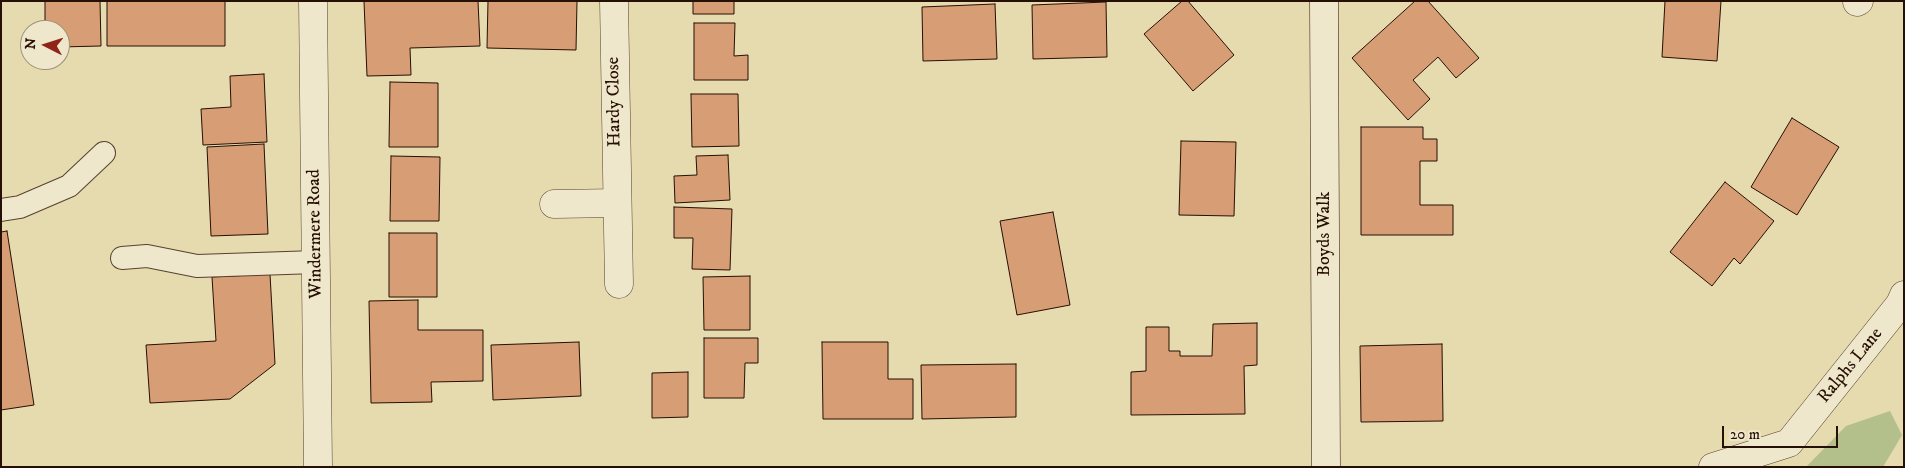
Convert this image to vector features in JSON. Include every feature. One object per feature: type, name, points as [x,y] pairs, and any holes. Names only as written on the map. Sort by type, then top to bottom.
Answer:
[{"type":"street","name":"Windermere Road","points":[[313,1],[318,467]]},
{"type":"street","name":"Hardy Close","points":[[614,1],[619,284]]},
{"type":"street","name":"Boyds Walk","points":[[1324,1],[1326,467]]},
{"type":"street","points":[[554,204],[617,203]]},
{"type":"street","name":"Ralphs Lane","points":[[1734,465],[1789,443],[1900,304],[1904,295]]},
{"type":"lane","points":[[1,210],[20,207],[68,186],[104,153]]},
{"type":"lane","points":[[122,258],[147,256],[197,266],[316,262]]},
{"type":"green space","points":[[1890,411],[1902,435],[1883,467],[1806,467],[1846,426]]},
{"type":"building","points":[[45,1],[100,1],[101,46],[70,47],[70,20],[45,20]]},
{"type":"building","points":[[107,1],[225,1],[225,46],[107,46]]},
{"type":"building","points":[[364,1],[478,1],[480,46],[410,48],[411,75],[367,76]]},
{"type":"building","points":[[488,1],[577,1],[576,50],[487,48]]},
{"type":"building","points":[[693,1],[734,1],[734,14],[693,14]]},
{"type":"building","points":[[1182,1],[1188,1],[1234,55],[1193,91],[1144,34]]},
{"type":"building","points":[[1415,1],[1428,1],[1479,58],[1456,78],[1438,57],[1413,80],[1430,99],[1408,120],[1352,58]]},
{"type":"building","points":[[1665,1],[1721,1],[1717,61],[1662,57]]},
{"type":"building","points":[[1106,2],[1107,57],[1033,59],[1032,5]]},
{"type":"building","points":[[995,4],[997,59],[923,61],[922,7]]},
{"type":"building","points":[[694,23],[735,23],[734,56],[748,55],[748,80],[694,80]]},
{"type":"building","points":[[264,74],[267,142],[203,145],[201,109],[231,107],[230,76]]},
{"type":"building","points":[[390,82],[438,83],[438,147],[389,147]]},
{"type":"building","points":[[691,94],[738,94],[739,146],[692,147]]},
{"type":"building","points":[[1792,118],[1839,147],[1797,215],[1751,187]]},
{"type":"building","points":[[1361,127],[1423,127],[1423,139],[1437,139],[1437,161],[1420,161],[1420,205],[1453,205],[1453,235],[1361,235]]},
{"type":"building","points":[[1181,141],[1236,142],[1234,216],[1179,215]]},
{"type":"building","points":[[264,144],[268,234],[211,236],[207,147]]},
{"type":"building","points":[[728,155],[730,200],[675,203],[674,176],[697,175],[696,156]]},
{"type":"building","points":[[391,156],[440,157],[439,221],[390,221]]},
{"type":"building","points":[[1725,182],[1774,221],[1740,264],[1734,258],[1712,286],[1670,252]]},
{"type":"building","points":[[674,207],[732,209],[730,270],[692,269],[693,238],[674,238]]},
{"type":"building","points":[[1053,212],[1070,305],[1017,315],[1000,221]]},
{"type":"building","points":[[7,231],[34,405],[1,410],[1,232]]},
{"type":"building","points":[[389,233],[437,233],[437,297],[389,297]]},
{"type":"building","points":[[270,274],[275,364],[230,399],[150,403],[146,345],[216,341],[212,277]]},
{"type":"building","points":[[750,276],[750,330],[704,330],[703,277]]},
{"type":"building","points":[[418,300],[418,330],[483,330],[483,381],[431,382],[432,402],[371,403],[369,301]]},
{"type":"building","points":[[1257,323],[1257,365],[1244,366],[1245,414],[1131,415],[1131,372],[1146,371],[1146,327],[1169,327],[1169,351],[1180,351],[1180,356],[1212,356],[1213,324]]},
{"type":"building","points":[[704,338],[758,338],[758,363],[745,363],[744,398],[704,398]]},
{"type":"building","points":[[579,342],[581,396],[493,400],[491,345]]},
{"type":"building","points":[[822,342],[888,342],[888,379],[913,379],[913,419],[823,419]]},
{"type":"building","points":[[1442,344],[1443,421],[1361,422],[1360,346]]},
{"type":"building","points":[[1016,364],[1016,417],[922,419],[921,365]]},
{"type":"building","points":[[688,372],[688,417],[652,418],[652,373]]}]
